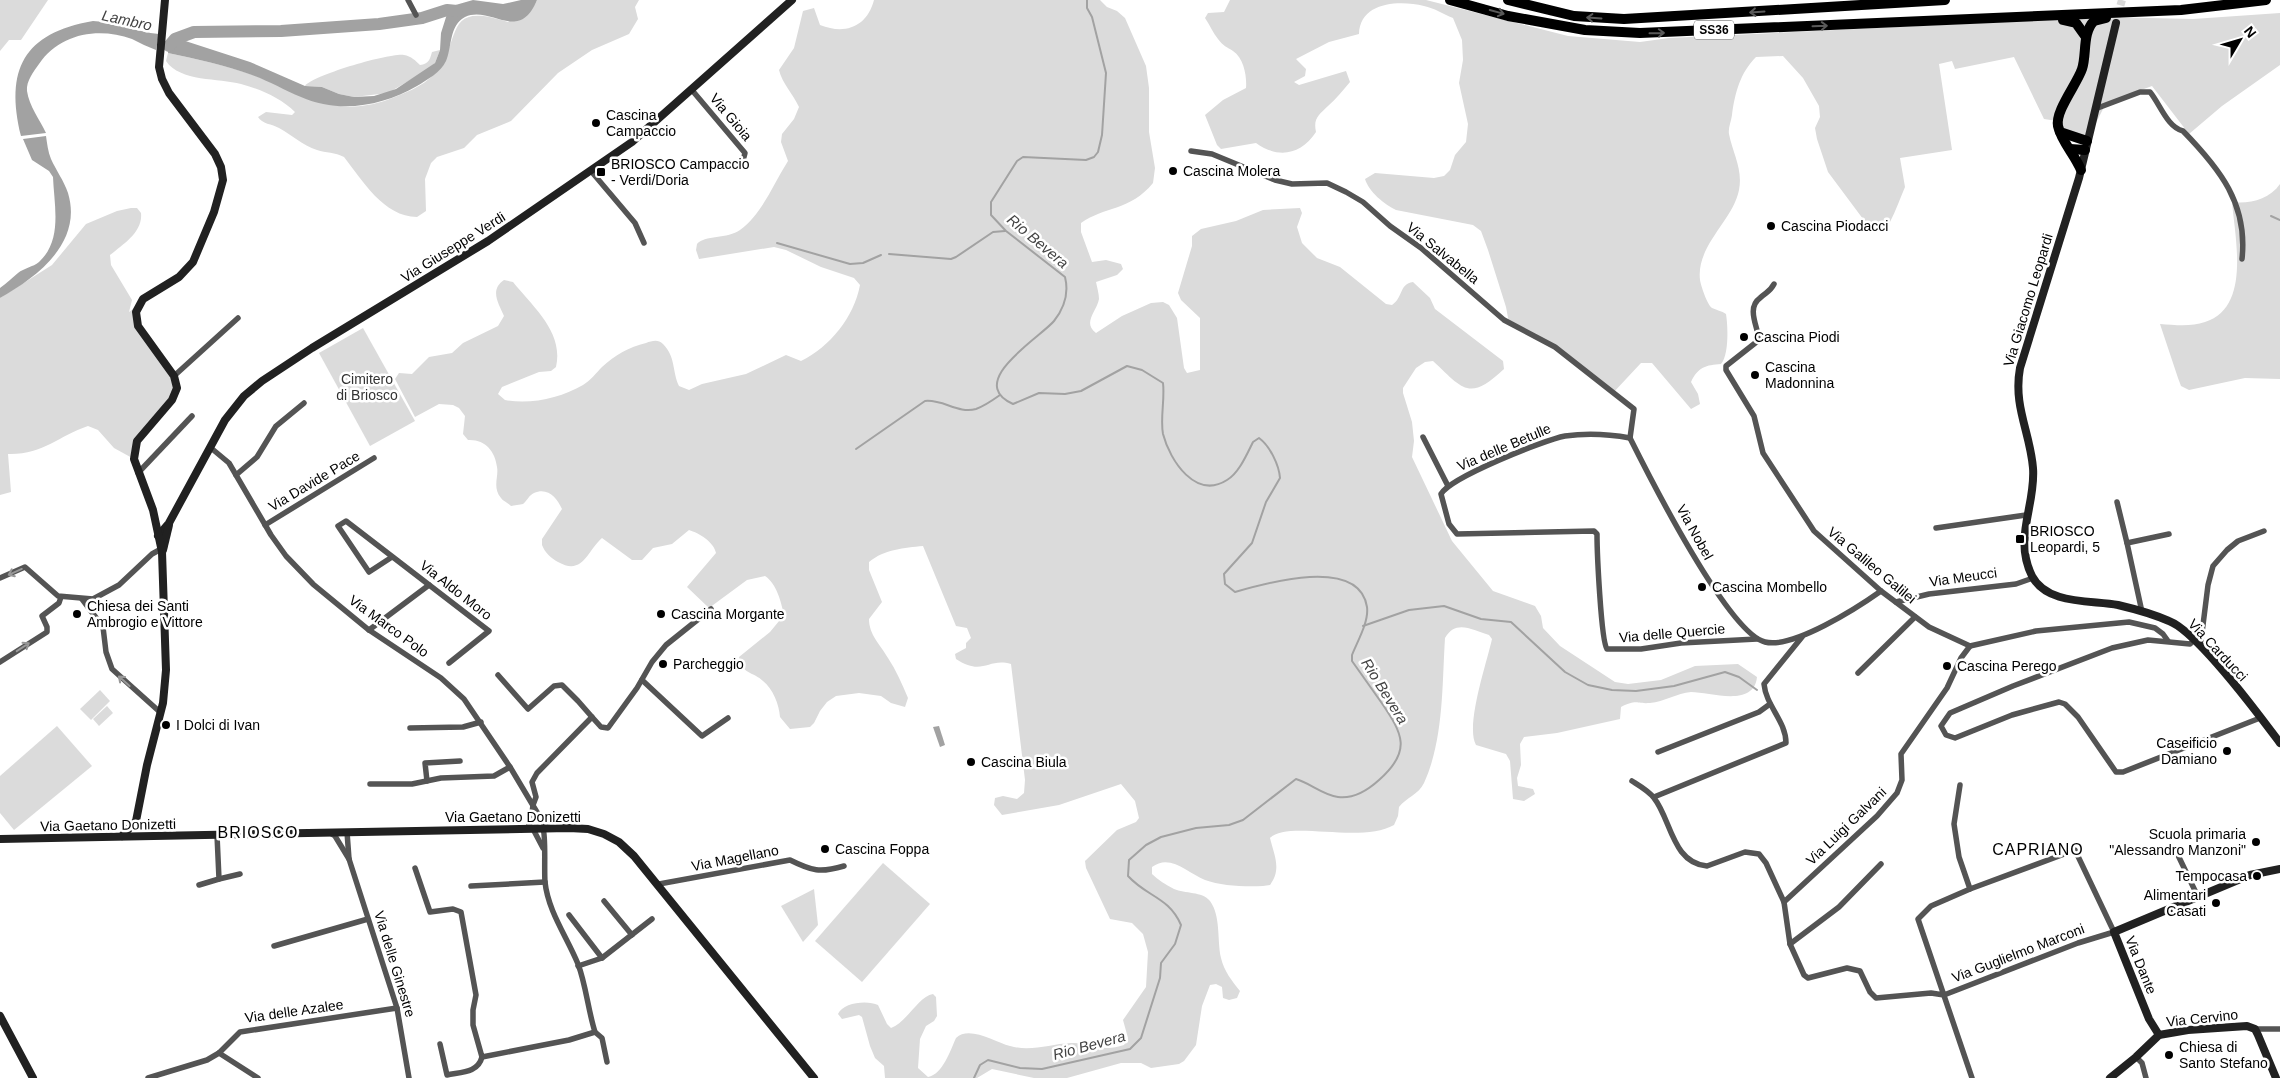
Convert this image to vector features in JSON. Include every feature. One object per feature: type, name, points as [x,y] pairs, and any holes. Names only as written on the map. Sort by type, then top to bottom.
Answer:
[{"type":"highway","name":"SS36","points":[[1450,0],[1508,16],[1585,30],[1640,33],[1981,20],[2196,9],[2266,0]]},
{"type":"highway","name":"SS36","points":[[1508,0],[1574,16],[1624,19],[1945,0]]},
{"type":"highway","points":[[2080,174],[2070,149],[2060,132],[2058,121],[2081,71],[2086,36],[2090,25],[2097,20],[2175,14],[2196,9]]},
{"type":"highway","points":[[1981,20],[2006,23],[2071,21],[2080,26],[2086,36]]},
{"type":"highway","points":[[2060,132],[2086,146]]},
{"type":"highway","points":[[2070,149],[2086,146]]},
{"type":"street","points":[[122,836],[136,821],[147,765],[161,713],[166,670],[162,550],[153,510],[134,459],[136,445],[176,393],[177,382],[138,326],[136,312],[143,300],[179,277],[193,262],[214,212],[224,180],[215,154],[169,94],[160,73],[165,0]]},
{"type":"street","points":[[408,0],[416,15]]},
{"type":"street","name":"Via Giuseppe Verdi","points":[[158,536],[169,523],[225,420],[244,396],[262,380],[488,241],[632,142],[792,0]]},
{"type":"street","name":"Via Giacomo Leopardi","points":[[2033,578],[2025,551],[2026,515],[2032,492],[2033,466],[2018,400],[2017,384],[2020,368],[2080,174],[2116,23]]},
{"type":"street","name":"Via Gioia","points":[[691,89],[745,153],[742,164]]},
{"type":"street","points":[[2095,109],[2140,92],[2150,92],[2169,121],[2176,129],[2183,131],[2212,164],[2235,198],[2241,215],[2242,259]]},
{"type":"street","name":"Via Salvabella","points":[[1191,151],[1212,154],[1274,180],[1292,184],[1327,183],[1364,202],[1390,226],[1421,248],[1504,320],[1554,347],[1612,394],[1625,401],[1634,409],[1630,438]]},
{"type":"street","points":[[591,171],[635,223],[644,243]]},
{"type":"street","name":"Via Galileo Galilei","points":[[1774,284],[1771,290],[1760,297],[1753,309],[1759,340],[1731,360],[1726,366],[1726,370],[1754,416],[1763,453],[1814,531],[1881,591],[1915,617],[1946,636],[1970,646]]},
{"type":"street","points":[[174,376],[238,318]]},
{"type":"street","points":[[236,475],[257,457],[276,426],[304,403]]},
{"type":"street","points":[[138,474],[192,416]]},
{"type":"street","name":"Via delle Betulle","points":[[1448,486],[1533,446],[1562,437],[1594,434],[1630,438]]},
{"type":"street","points":[[1423,437],[1448,486]]},
{"type":"street","name":"Via Nobel","points":[[1630,438],[1706,576],[1733,615],[1757,639]]},
{"type":"street","name":"Via Marco Polo","points":[[211,448],[221,454],[236,475],[265,525],[286,556],[313,584],[369,630],[454,689],[481,722],[533,804],[545,829]]},
{"type":"street","name":"Via Davide Pace","points":[[265,525],[374,458]]},
{"type":"street","name":"Via delle Quercie","points":[[1448,486],[1441,494],[1442,501],[1449,524],[1457,534],[1594,531],[1597,534],[1602,631],[1604,644],[1607,649],[1641,649],[1681,644],[1757,639]]},
{"type":"street","points":[[2117,502],[2142,612]]},
{"type":"street","points":[[1936,528],[2026,515]]},
{"type":"street","name":"Via Aldo Moro","points":[[392,557],[369,572],[338,526],[346,521],[489,631],[449,663]]},
{"type":"street","points":[[162,550],[169,523]]},
{"type":"street","points":[[2260,718],[2123,772],[2116,772],[2111,768],[2102,750],[2078,717],[2065,704],[2059,702],[2012,716],[1955,738],[1946,735],[1942,726],[1950,714],[2013,686],[2112,648],[2142,641],[2168,641],[2190,644],[2194,640],[2201,641],[2203,638],[2208,585],[2213,566],[2238,541],[2264,531]]},
{"type":"street","points":[[2126,544],[2169,534]]},
{"type":"street","points":[[0,578],[25,567],[29,568],[54,593],[64,598],[93,599],[111,591],[152,554],[162,550]]},
{"type":"street","name":"Via Meucci","points":[[1896,602],[1929,594],[2016,584],[2033,578]]},
{"type":"street","name":"Via Carducci","points":[[2033,578],[2040,586],[2056,595],[2117,605],[2174,623],[2186,631],[2240,690],[2280,743]]},
{"type":"street","points":[[369,630],[429,585]]},
{"type":"street","points":[[1757,639],[1777,643],[1802,637],[1881,591]]},
{"type":"street","points":[[0,662],[46,632],[47,627],[42,616],[64,598]]},
{"type":"street","points":[[82,599],[103,628],[106,652],[112,669],[161,713]]},
{"type":"street","points":[[498,675],[528,708],[554,686],[562,685],[602,727],[608,728],[642,680],[652,662],[666,645],[711,609]]},
{"type":"street","points":[[1858,673],[1915,617]]},
{"type":"street","points":[[1970,646],[2036,631],[2129,622],[2155,628],[2168,641]]},
{"type":"street","points":[[2168,641],[2180,638],[2186,631]]},
{"type":"street","points":[[1654,797],[1786,742],[1786,733],[1770,704],[1764,684],[1802,637]]},
{"type":"street","name":"Via Luigi Galvani","points":[[1784,902],[1877,816],[1897,793],[1902,780],[1900,754],[1947,688],[1960,658],[1970,646]]},
{"type":"street","points":[[642,680],[702,736],[728,718]]},
{"type":"street","points":[[1658,752],[1759,712],[1770,704]]},
{"type":"street","points":[[543,848],[530,829],[533,817],[533,804],[536,797],[532,782],[537,773],[592,717]]},
{"type":"street","points":[[410,728],[463,727],[481,722]]},
{"type":"street","points":[[427,781],[425,763],[460,761]]},
{"type":"street","points":[[370,784],[412,784],[427,781],[494,776],[510,767]]},
{"type":"street","points":[[1632,781],[1654,797],[1669,832],[1678,847],[1688,857],[1702,866],[1707,866],[1745,852],[1759,854],[1766,863],[1784,902],[1790,944],[1839,907],[1881,864]]},
{"type":"street","points":[[1960,785],[1954,824],[1959,857],[1970,889]]},
{"type":"street","points":[[136,821],[142,830],[150,836]]},
{"type":"street","name":"Via Gaetano Donizetti","points":[[0,838],[578,828],[608,836],[626,848],[659,884],[814,1078]]},
{"type":"street","points":[[545,829],[546,836],[543,848],[545,882],[562,931],[578,966],[595,1032],[602,1038],[607,1062]]},
{"type":"street","name":"Via delle Ginestre","points":[[327,832],[335,836],[349,859]]},
{"type":"street","name":"Via delle Ginestre","points":[[347,832],[349,859],[398,1008],[409,1078]]},
{"type":"street","points":[[217,835],[219,879]]},
{"type":"street","points":[[1972,1078],[1918,919],[1931,906],[1970,889],[2075,850],[2114,932],[2250,875],[2280,869]]},
{"type":"street","points":[[2176,851],[2198,897]]},
{"type":"street","name":"Via Magellano","points":[[659,884],[790,860],[808,869],[825,872],[844,866]]},
{"type":"street","points":[[415,868],[430,912],[453,909],[461,912],[476,996],[473,1010],[473,1025],[482,1058],[480,1064],[476,1069],[447,1075],[440,1044]]},
{"type":"street","points":[[199,885],[240,874]]},
{"type":"street","points":[[471,886],[545,882]]},
{"type":"street","points":[[604,900],[632,935]]},
{"type":"street","points":[[569,915],[602,958]]},
{"type":"street","points":[[274,946],[368,919]]},
{"type":"street","points":[[578,966],[602,958],[652,919]]},
{"type":"street","name":"Via Guglielmo Marconi","points":[[1790,944],[1804,975],[1808,978],[1852,968],[1860,971],[1870,992],[1876,998],[1931,993],[1944,995],[2078,943],[2114,932]]},
{"type":"street","name":"Via Dante","points":[[2114,932],[2149,1019],[2159,1035]]},
{"type":"street","name":"Via delle Azalee","points":[[148,1078],[207,1060],[219,1053],[240,1032],[398,1008]]},
{"type":"street","points":[[0,1016],[2,1027],[33,1078]]},
{"type":"street","name":"Via Cervino","points":[[2110,1078],[2159,1035],[2188,1030],[2247,1026],[2255,1029],[2276,1078]]},
{"type":"street","points":[[2255,1029],[2280,1029]]},
{"type":"street","points":[[482,1058],[569,1040],[595,1032]]},
{"type":"street","points":[[219,1053],[258,1078]]},
{"type":"street","points":[[2136,1057],[2142,1063],[2146,1078]]},
{"type":"green space","points":[[0,0],[48,0],[21,40],[9,40],[0,51]]},
{"type":"green space","points":[[537,0],[639,0],[635,7],[638,19],[629,34],[592,50],[558,73],[511,121],[477,135],[464,148],[437,157],[431,163],[425,179],[426,211],[417,217],[394,211],[384,204],[366,186],[344,157],[312,148],[260,119],[258,117],[266,112],[292,115],[295,112],[277,98],[241,84],[181,73],[172,68],[166,61],[168,53],[221,65],[253,75],[317,101],[349,107],[367,105],[406,93],[429,79],[443,61],[457,27],[463,20],[472,16],[508,22],[535,4]]},
{"type":"green space","points":[[874,0],[1100,0],[1107,7],[1117,11],[1125,18],[1146,66],[1149,88],[1149,132],[1155,168],[1153,183],[1135,199],[1081,223],[1081,232],[1092,262],[1106,260],[1121,264],[1123,269],[1117,275],[1096,282],[1099,299],[1090,321],[1092,329],[1096,333],[1122,316],[1151,303],[1163,302],[1169,305],[1177,318],[1184,368],[1187,373],[1200,370],[1200,318],[1181,300],[1178,293],[1192,246],[1192,236],[1201,229],[1236,221],[1263,210],[1300,208],[1302,213],[1297,227],[1302,243],[1317,258],[1340,267],[1386,304],[1392,305],[1398,299],[1405,285],[1413,282],[1430,298],[1435,309],[1503,361],[1504,369],[1482,386],[1474,388],[1459,385],[1433,361],[1425,362],[1416,368],[1403,388],[1412,422],[1414,441],[1412,457],[1452,541],[1493,591],[1535,606],[1541,616],[1543,628],[1560,646],[1615,682],[1628,684],[1661,680],[1695,666],[1738,664],[1757,677],[1754,687],[1740,695],[1730,696],[1691,692],[1655,702],[1633,702],[1621,707],[1620,719],[1557,733],[1524,737],[1520,744],[1521,765],[1517,778],[1518,786],[1533,789],[1535,794],[1524,801],[1513,799],[1510,761],[1506,754],[1476,745],[1473,736],[1475,709],[1492,639],[1489,635],[1471,629],[1459,627],[1454,629],[1445,638],[1441,712],[1431,766],[1422,787],[1399,807],[1394,825],[1363,833],[1292,831],[1279,833],[1270,838],[1275,856],[1276,873],[1270,885],[1241,886],[1218,884],[1205,880],[1172,863],[1159,863],[1152,867],[1152,874],[1168,886],[1178,891],[1198,894],[1210,901],[1216,914],[1222,963],[1240,991],[1237,998],[1229,1000],[1223,998],[1222,987],[1216,984],[1210,985],[1202,1006],[1196,1045],[1184,1061],[1179,1064],[1151,1068],[1141,1063],[1121,1063],[1067,1078],[1034,1078],[992,1069],[977,1078],[885,1078],[884,1066],[875,1058],[862,1017],[859,1015],[842,1019],[838,1014],[845,1007],[862,1002],[874,1003],[878,1005],[887,1024],[891,1028],[897,1025],[923,999],[933,994],[936,997],[937,1016],[934,1021],[926,1026],[920,1039],[918,1068],[928,1077],[942,1067],[956,1038],[961,1034],[975,1034],[1018,1048],[1071,1043],[1102,1048],[1124,1045],[1128,1038],[1123,1020],[1146,987],[1148,952],[1143,934],[1132,923],[1110,919],[1086,868],[1085,861],[1117,830],[1136,822],[1139,818],[1135,801],[1121,784],[1059,805],[1002,815],[994,805],[995,798],[1003,796],[1017,799],[1024,793],[1025,780],[1011,664],[996,663],[979,667],[965,664],[956,659],[955,654],[966,648],[966,643],[971,638],[967,628],[956,626],[923,546],[888,552],[869,562],[869,570],[882,602],[869,619],[869,625],[873,635],[894,667],[906,693],[908,698],[905,707],[891,703],[881,696],[859,693],[836,696],[827,702],[810,727],[790,729],[780,717],[773,692],[767,684],[742,667],[739,657],[770,632],[784,615],[778,594],[769,579],[765,576],[747,580],[709,608],[687,587],[716,553],[715,549],[706,538],[689,530],[672,544],[653,548],[642,560],[632,560],[602,538],[579,564],[566,566],[558,562],[548,555],[542,545],[542,539],[562,509],[555,498],[544,491],[532,494],[523,504],[511,506],[504,501],[497,490],[497,471],[494,456],[484,444],[468,440],[463,434],[465,416],[459,408],[453,405],[439,404],[415,417],[395,379],[399,373],[412,374],[429,357],[452,353],[463,343],[498,326],[504,316],[496,293],[499,284],[504,280],[513,282],[538,311],[551,331],[557,354],[556,367],[551,371],[539,372],[502,387],[498,394],[505,400],[535,401],[565,394],[586,383],[617,355],[628,349],[653,341],[661,342],[667,349],[672,359],[679,386],[689,390],[702,384],[746,374],[786,355],[801,361],[822,348],[839,330],[852,308],[860,285],[854,278],[821,267],[786,250],[774,247],[699,259],[696,250],[697,244],[700,241],[735,233],[748,223],[761,207],[788,161],[781,142],[782,134],[794,119],[799,107],[779,70],[794,48],[803,11],[814,8],[820,25],[829,28],[846,29],[854,26],[866,17]]},
{"type":"green space","points":[[1230,0],[1426,0],[1568,36],[1640,42],[1669,38],[2105,17],[2193,19],[2280,13],[2280,65],[2222,106],[2189,134],[2152,86],[2106,103],[2087,141],[2068,137],[2057,121],[2044,119],[2014,57],[1955,69],[1952,61],[1939,64],[1952,150],[1900,158],[1905,187],[1890,222],[1874,228],[1866,223],[1828,172],[1815,128],[1820,117],[1819,106],[1803,78],[1783,56],[1756,57],[1750,63],[1739,84],[1729,129],[1739,168],[1739,190],[1730,212],[1709,244],[1700,267],[1700,280],[1708,303],[1712,308],[1726,314],[1727,347],[1721,364],[1703,368],[1691,382],[1698,394],[1700,404],[1691,409],[1652,363],[1641,363],[1612,394],[1555,347],[1509,323],[1506,307],[1481,231],[1473,225],[1396,210],[1378,197],[1367,184],[1365,179],[1375,173],[1434,178],[1444,176],[1450,170],[1455,155],[1466,142],[1468,124],[1459,83],[1463,60],[1462,40],[1453,18],[1431,8],[1414,4],[1393,4],[1373,9],[1361,23],[1359,34],[1329,42],[1296,59],[1306,69],[1305,76],[1294,82],[1299,85],[1346,71],[1350,82],[1318,117],[1315,123],[1316,132],[1310,140],[1296,150],[1281,153],[1264,148],[1256,143],[1221,149],[1217,145],[1205,115],[1223,100],[1246,88],[1246,79],[1240,58],[1223,45],[1205,18],[1208,13],[1224,12]]},
{"type":"green space","points":[[440,50],[435,63],[427,70],[388,93],[354,97],[339,94],[322,87],[305,86],[322,76],[383,57],[404,55],[415,60],[420,65],[425,64],[429,61],[432,52]]},
{"type":"green space","points":[[2280,184],[2280,379],[2245,378],[2189,390],[2181,386],[2160,324],[2194,325],[2205,322],[2219,314],[2229,302],[2235,287],[2237,270],[2236,234],[2232,202],[2258,200],[2270,194]]},
{"type":"green space","points":[[137,208],[141,213],[139,226],[126,242],[110,255],[111,265],[132,300],[129,312],[139,305],[136,319],[177,388],[142,433],[134,459],[114,448],[98,430],[88,426],[41,448],[8,454],[11,492],[0,495],[0,298],[52,265],[86,224],[117,211]]},
{"type":"green space","name":"Cimitero di Briosco","points":[[363,328],[415,421],[370,446],[319,353]]},
{"type":"green space","points":[[100,690],[110,701],[91,720],[80,709]]},
{"type":"green space","points":[[107,706],[113,713],[99,726],[93,719]]},
{"type":"green space","points":[[57,726],[92,766],[14,830],[0,813],[0,776]]},
{"type":"green space","points":[[883,863],[930,904],[862,982],[815,941]]},
{"type":"green space","points":[[814,889],[818,925],[803,942],[781,906]]},
{"type":"shaded area","points":[[473,0],[503,4],[521,0],[537,0],[530,13],[522,20],[504,21],[485,15],[465,17],[456,25],[446,61],[437,72],[404,93],[375,103],[346,106],[316,102],[242,71],[168,53],[170,36],[250,62],[305,86],[322,87],[339,94],[354,97],[374,96],[396,89],[435,63],[440,50],[441,33],[447,14],[452,6]]},
{"type":"shaded area","points":[[93,21],[159,34],[156,50],[132,39],[106,33],[81,35],[58,45],[39,64],[31,76],[27,87],[30,102],[46,133],[21,136],[16,92],[18,74],[25,58],[35,45],[50,35],[69,27]]},
{"type":"shaded area","points":[[46,136],[51,159],[68,193],[71,211],[69,228],[63,243],[42,269],[0,298],[0,288],[20,271],[39,262],[47,253],[54,233],[53,177],[49,171],[32,160],[23,139]]},
{"type":"shaded area","points":[[939,726],[945,745],[940,747],[933,727]]},
{"type":"waterway","name":"Rio Bevera","points":[[974,1078],[980,1065],[988,1060],[1020,1068],[1042,1069],[1130,1049],[1141,1038],[1160,978],[1161,963],[1175,944],[1181,925],[1170,908],[1128,876],[1129,860],[1146,845],[1161,837],[1196,828],[1229,825],[1243,820],[1296,779],[1332,796],[1349,797],[1355,795],[1370,787],[1389,770],[1400,751],[1401,742],[1395,724],[1352,661],[1352,655],[1367,613],[1367,607],[1360,591],[1347,582],[1330,577],[1288,579],[1235,592],[1225,584],[1224,574],[1252,543],[1266,502],[1280,478],[1273,456],[1263,441],[1259,438],[1253,442],[1242,463],[1231,477],[1216,485],[1205,485],[1186,475],[1178,466],[1166,445],[1162,428],[1163,383],[1142,370],[1127,366],[1081,391],[1065,394],[1039,393],[1013,404],[1000,395],[997,384],[1001,372],[1022,348],[1054,321],[1061,310],[1067,289],[1065,277],[1006,231],[991,215],[991,202],[1017,161],[1023,157],[1086,160],[1094,157],[1098,152],[1102,135],[1106,73],[1092,17],[1087,8],[1087,0]]},
{"type":"waterway","name":"Lambro","points":[[169,46],[175,39],[194,32],[281,31],[379,24],[422,18],[447,10],[457,11]]},
{"type":"waterway","points":[[2271,216],[2280,220]]},
{"type":"waterway","points":[[889,254],[951,259],[993,232],[1005,231]]},
{"type":"waterway","points":[[777,243],[850,264],[863,263],[881,255]]},
{"type":"waterway","points":[[856,449],[925,401],[938,402],[969,410],[976,409],[1000,395]]},
{"type":"waterway","points":[[1363,626],[1409,610],[1444,606],[1481,619],[1511,622],[1565,672],[1588,685],[1612,690],[1636,691],[1674,686],[1725,672],[1739,677],[1757,690]]},
{"type":"tunnel","points":[[2117,17],[2122,0]]},
{"type":"place","name":"Cascina Campaccio","points":[[596,123]]},
{"type":"place","name":"Cascina Molera","points":[[1173,171]]},
{"type":"place","name":"BRIOSCO Campaccio - Verdi/Doria","points":[[601,172]]},
{"type":"place","name":"Cascina Piodacci","points":[[1771,226]]},
{"type":"place","name":"Cascina Piodi","points":[[1744,337]]},
{"type":"place","name":"Cascina Madonnina","points":[[1755,375]]},
{"type":"place","name":"BRIOSCO Leopardi, 5","points":[[2020,539]]},
{"type":"place","name":"Cascina Mombello","points":[[1702,587]]},
{"type":"place","name":"Chiesa dei Santi Ambrogio e Vittore","points":[[77,614]]},
{"type":"place","name":"Cascina Morgante","points":[[661,614]]},
{"type":"place","name":"Parcheggio","points":[[663,664]]},
{"type":"place","name":"Cascina Perego","points":[[1947,666]]},
{"type":"place","name":"I Dolci di Ivan","points":[[166,725]]},
{"type":"place","name":"Caseificio Damiano","points":[[2227,751]]},
{"type":"place","name":"Cascina Biula","points":[[971,762]]},
{"type":"place","name":"Scuola primaria \"Alessandro Manzoni\"","points":[[2256,842]]},
{"type":"place","name":"Cascina Foppa","points":[[825,849]]},
{"type":"place","name":"Tempocasa","points":[[2257,876]]},
{"type":"place","name":"Alimentari Casati","points":[[2216,903]]},
{"type":"place","name":"Chiesa di Santo Stefano","points":[[2169,1055]]},
{"type":"district","name":"BRIOSCO","points":[[258,832]]},
{"type":"district","name":"CAPRIANO","points":[[2038,849]]}]
